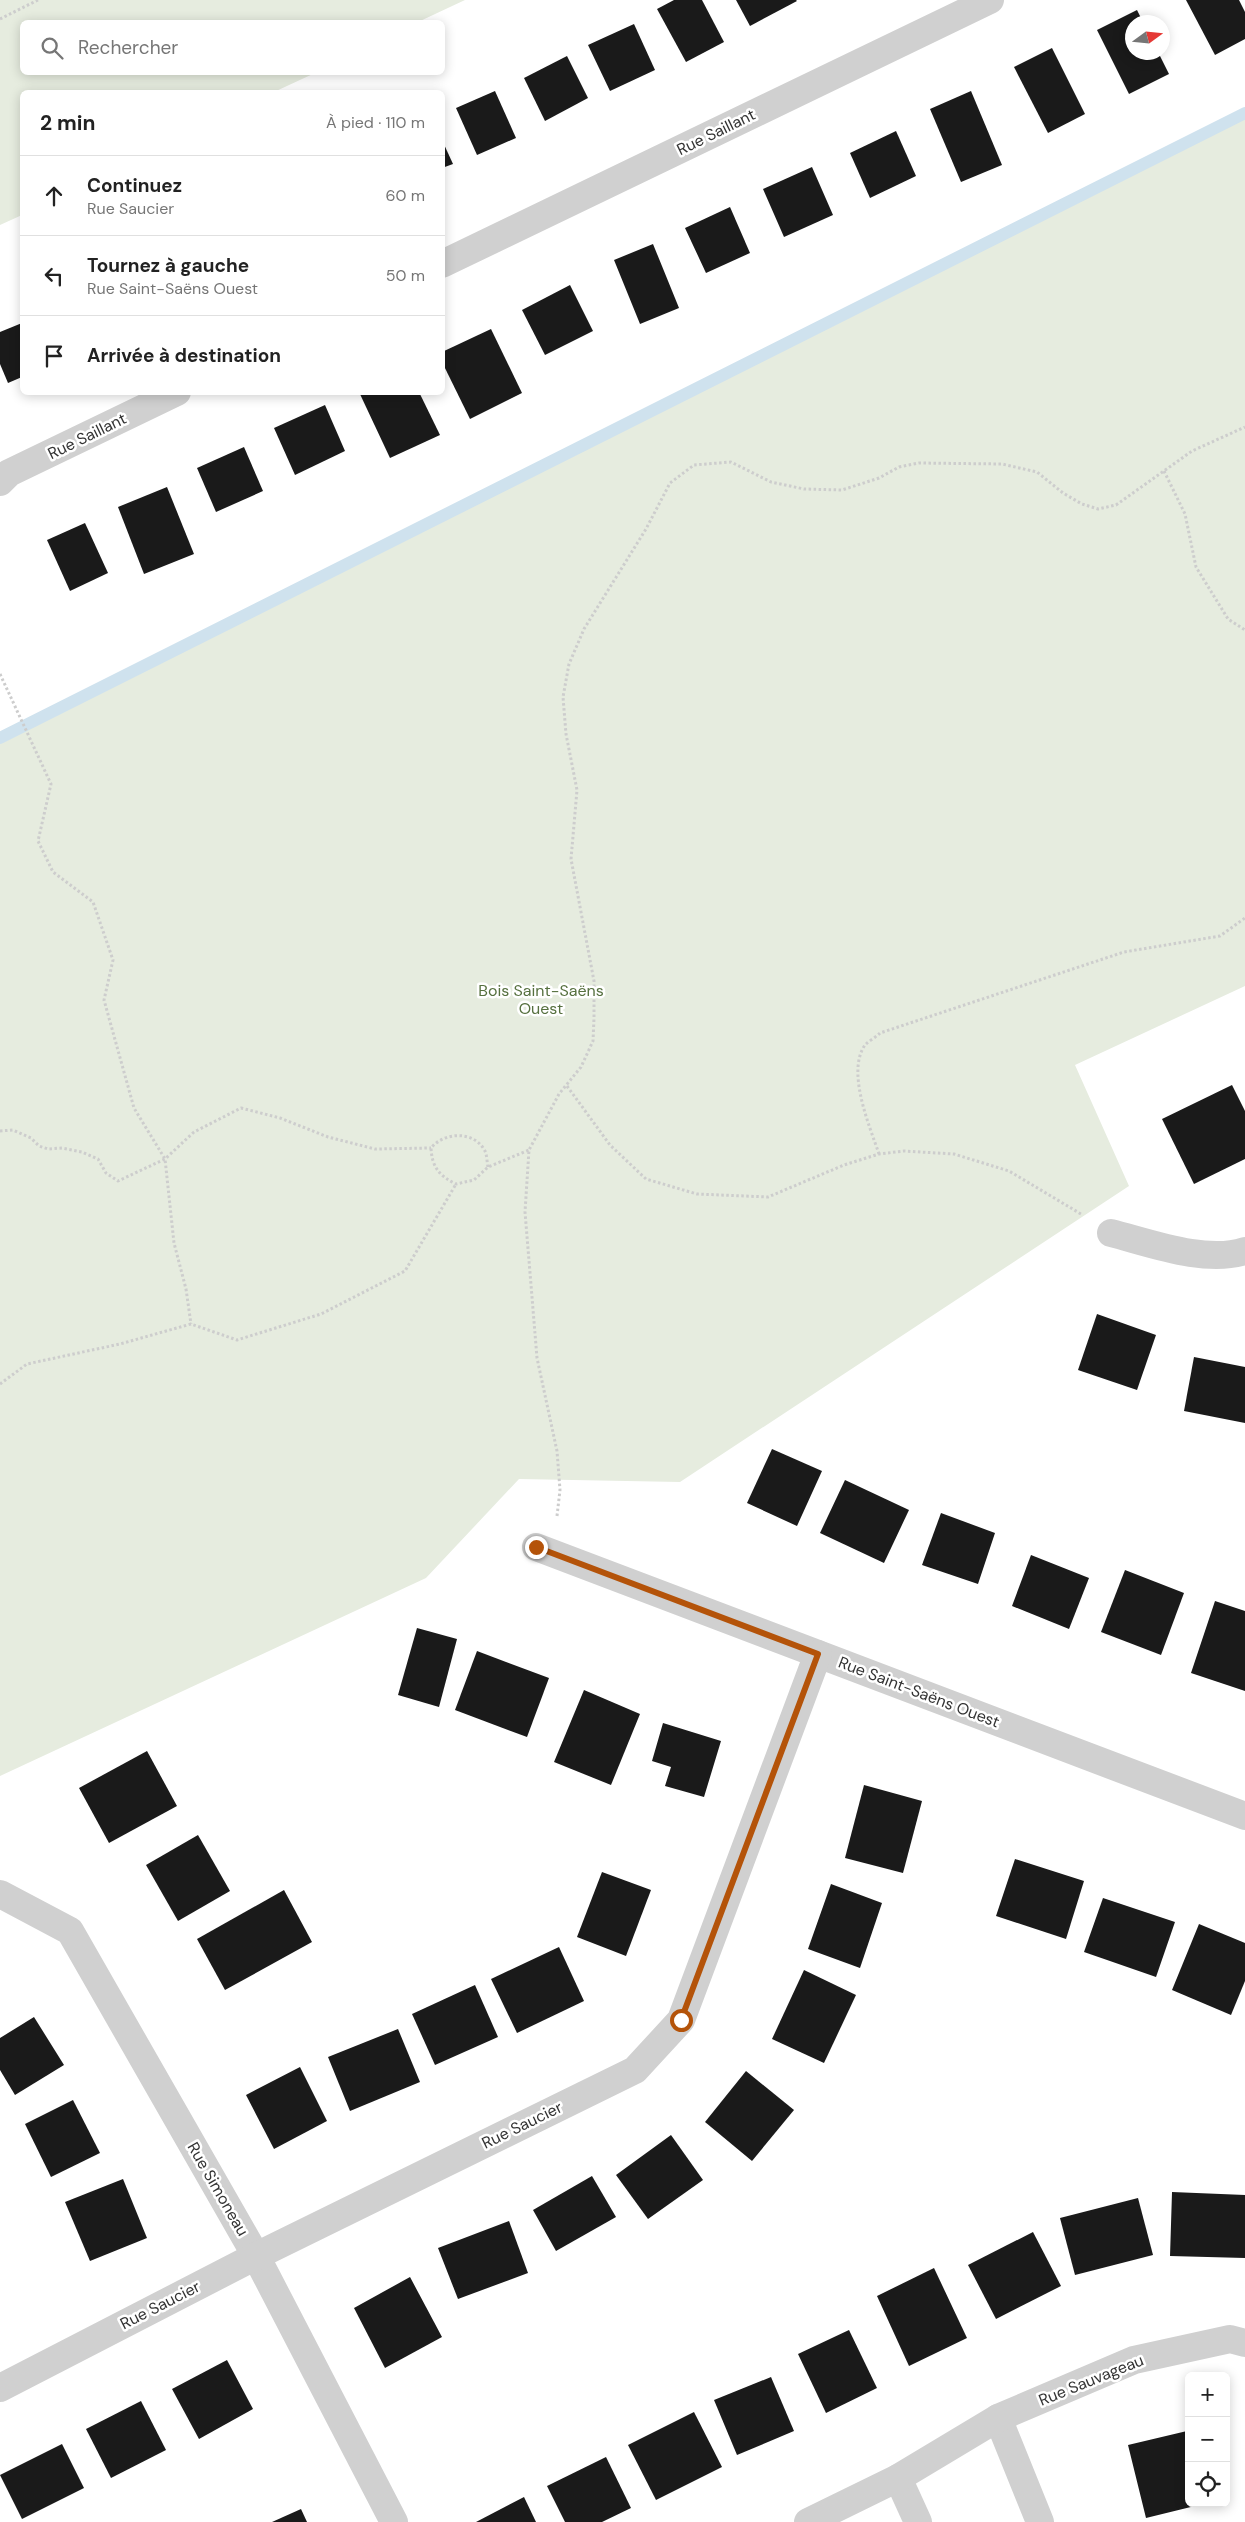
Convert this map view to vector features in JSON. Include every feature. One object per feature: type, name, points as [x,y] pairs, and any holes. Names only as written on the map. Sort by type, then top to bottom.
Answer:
[{"type":"street","name":"Rue Saillant","points":[[445,263],[990,0]]},
{"type":"street","name":"Rue Saillant","points":[[0,482],[9,473],[170,395]]},
{"type":"street","points":[[1111,1233],[1177,1250],[1230,1256],[1245,1251]]},
{"type":"street","name":"Rue Saint-Saëns Ouest","points":[[542,1549],[1245,1816]]},
{"type":"street","name":"Rue Saucier","points":[[0,2388],[256,2256],[635,2070],[681,2020],[818,1654]]},
{"type":"street","name":"Rue Simoneau","points":[[0,1894],[70,1930],[256,2256],[394,2522]]},
{"type":"street","name":"Rue Sauvageau","points":[[808,2522],[898,2478],[998,2418],[1134,2360],[1230,2339],[1245,2343]]},
{"type":"street","points":[[998,2418],[1040,2522]]},
{"type":"street","points":[[898,2478],[918,2522]]},
{"type":"path","points":[[0,18],[38,0]]},
{"type":"path","points":[[542,1549],[557,1516],[560,1490],[557,1451],[536,1358],[526,1212],[529,1150],[559,1094],[581,1066],[592,1041],[594,981],[571,859],[577,790],[566,734],[563,697],[569,664],[584,629],[646,529],[670,483],[694,465],[731,462],[771,482],[804,489],[842,490],[879,478],[899,468],[919,463],[1002,464],[1037,472],[1069,497],[1098,509],[1116,505],[1192,451],[1245,427]]},
{"type":"path","points":[[1164,471],[1185,514],[1196,567],[1228,619],[1245,630]]},
{"type":"path","points":[[0,674],[51,784],[38,841],[53,872],[93,902],[112,960],[104,1000],[134,1108],[165,1159],[174,1243],[186,1288],[191,1324]]},
{"type":"path","points":[[879,1154],[860,1095],[858,1066],[865,1046],[880,1033],[1124,952],[1220,936],[1245,918]]},
{"type":"path","points":[[567,1086],[610,1145],[646,1179],[697,1194],[768,1197],[844,1165],[879,1154],[904,1151],[954,1154],[1009,1171],[1111,1233]]},
{"type":"path","points":[[0,1132],[14,1130],[32,1138],[39,1146],[48,1149],[62,1148],[82,1152],[98,1159],[106,1173],[118,1181],[165,1159],[194,1132],[241,1108],[280,1118],[328,1137],[375,1149],[431,1148]]},
{"type":"path","points":[[488,1167],[485,1151],[472,1137],[452,1135],[437,1141],[431,1148],[431,1162],[441,1176],[456,1184],[474,1180],[488,1167],[529,1150]]},
{"type":"path","points":[[0,1384],[27,1364],[120,1344],[191,1324],[237,1340],[321,1314],[405,1271],[456,1184]]},
{"type":"green space","points":[[0,0],[465,0],[422,20],[20,20],[20,75],[311,75],[278,90],[20,90],[20,216],[0,225]]},
{"type":"green space","name":"Bois Saint-Saëns Ouest","points":[[1245,115],[1245,986],[1075,1065],[1129,1186],[680,1482],[519,1479],[426,1578],[0,1776],[0,734]]},
{"type":"building","points":[[674,0],[702,0],[724,42],[686,62],[657,9]]},
{"type":"building","points":[[736,0],[796,0],[797,1],[750,26]]},
{"type":"building","points":[[1186,0],[1239,0],[1245,12],[1245,39],[1215,55]]},
{"type":"building","points":[[1137,10],[1140,15],[1127,15]]},
{"type":"building","points":[[1125,16],[1125,60],[1162,60],[1169,74],[1129,94],[1097,30]]},
{"type":"building","points":[[634,24],[655,70],[610,91],[588,45]]},
{"type":"building","points":[[1052,48],[1085,114],[1048,133],[1014,67]]},
{"type":"building","points":[[567,56],[588,98],[545,121],[524,78]]},
{"type":"building","points":[[495,91],[516,138],[477,155],[456,108]]},
{"type":"building","points":[[971,91],[1002,165],[961,182],[930,109]]},
{"type":"building","points":[[896,131],[916,176],[870,198],[850,153]]},
{"type":"building","points":[[445,147],[453,164],[445,167]]},
{"type":"building","points":[[812,167],[833,215],[784,237],[763,189]]},
{"type":"building","points":[[730,207],[750,253],[706,273],[685,228]]},
{"type":"building","points":[[653,244],[679,308],[640,324],[614,260]]},
{"type":"building","points":[[570,285],[593,331],[545,355],[522,310]]},
{"type":"building","points":[[20,324],[20,378],[8,383],[0,364],[0,332]]},
{"type":"building","points":[[491,329],[522,393],[470,419],[445,368],[445,351]]},
{"type":"building","points":[[360,395],[420,395],[440,435],[390,458]]},
{"type":"building","points":[[325,405],[345,451],[295,475],[274,428]]},
{"type":"building","points":[[244,447],[263,491],[216,512],[197,468]]},
{"type":"building","points":[[167,487],[194,554],[144,574],[118,507]]},
{"type":"building","points":[[85,523],[108,573],[70,591],[47,540]]},
{"type":"building","points":[[1232,1085],[1245,1111],[1245,1159],[1194,1184],[1162,1119]]},
{"type":"building","points":[[1097,1314],[1156,1335],[1137,1390],[1078,1370]]},
{"type":"building","points":[[1194,1357],[1245,1367],[1245,1423],[1184,1411]]},
{"type":"building","points":[[772,1449],[822,1471],[797,1526],[747,1503]]},
{"type":"building","points":[[845,1480],[909,1510],[884,1563],[820,1533]]},
{"type":"building","points":[[941,1513],[995,1533],[978,1584],[922,1565]]},
{"type":"building","points":[[1031,1555],[1089,1578],[1069,1629],[1012,1606]]},
{"type":"building","points":[[1125,1570],[1184,1593],[1161,1655],[1101,1632]]},
{"type":"building","points":[[1215,1601],[1245,1611],[1245,1691],[1191,1673]]},
{"type":"building","points":[[417,1628],[457,1639],[439,1707],[398,1695]]},
{"type":"building","points":[[477,1651],[549,1678],[527,1737],[455,1710]]},
{"type":"building","points":[[584,1690],[640,1714],[611,1785],[554,1762]]},
{"type":"building","points":[[663,1723],[721,1741],[704,1797],[665,1786],[671,1767],[652,1761]]},
{"type":"building","points":[[147,1751],[177,1806],[109,1843],[79,1788]]},
{"type":"building","points":[[864,1785],[922,1801],[903,1873],[845,1858]]},
{"type":"building","points":[[198,1835],[230,1891],[178,1921],[146,1865]]},
{"type":"building","points":[[1015,1859],[1084,1881],[1066,1939],[996,1916]]},
{"type":"building","points":[[602,1872],[651,1890],[626,1956],[577,1937]]},
{"type":"building","points":[[831,1884],[882,1903],[860,1968],[808,1949]]},
{"type":"building","points":[[284,1890],[312,1942],[225,1990],[197,1939]]},
{"type":"building","points":[[1103,1898],[1175,1922],[1156,1977],[1084,1952]]},
{"type":"building","points":[[1199,1924],[1245,1943],[1245,1981],[1231,2015],[1172,1990]]},
{"type":"building","points":[[559,1947],[584,2001],[517,2033],[491,1979]]},
{"type":"building","points":[[804,1970],[856,1995],[824,2063],[772,2039]]},
{"type":"building","points":[[475,1985],[498,2037],[435,2065],[412,2014]]},
{"type":"building","points":[[34,2017],[64,2065],[15,2095],[0,2070],[0,2038]]},
{"type":"building","points":[[398,2029],[420,2082],[350,2111],[328,2057]]},
{"type":"building","points":[[300,2067],[327,2121],[274,2149],[246,2095]]},
{"type":"building","points":[[746,2071],[794,2110],[752,2161],[705,2122]]},
{"type":"building","points":[[73,2100],[100,2153],[51,2177],[25,2124]]},
{"type":"building","points":[[671,2135],[703,2180],[648,2219],[616,2175]]},
{"type":"building","points":[[592,2176],[616,2217],[556,2251],[533,2210]]},
{"type":"building","points":[[123,2179],[147,2238],[90,2261],[65,2202]]},
{"type":"building","points":[[1172,2192],[1245,2195],[1245,2258],[1170,2256]]},
{"type":"building","points":[[1138,2198],[1153,2255],[1075,2275],[1060,2218]]},
{"type":"building","points":[[509,2221],[528,2273],[458,2299],[438,2248]]},
{"type":"building","points":[[1033,2232],[1061,2286],[996,2319],[968,2265]]},
{"type":"building","points":[[934,2268],[967,2338],[909,2366],[877,2296]]},
{"type":"building","points":[[410,2277],[442,2337],[385,2368],[354,2308]]},
{"type":"building","points":[[849,2330],[877,2388],[826,2413],[798,2354]]},
{"type":"building","points":[[227,2360],[253,2409],[199,2439],[172,2389]]},
{"type":"building","points":[[771,2377],[794,2431],[737,2455],[714,2400]]},
{"type":"building","points":[[141,2401],[166,2450],[111,2478],[86,2429]]},
{"type":"building","points":[[694,2412],[722,2467],[656,2500],[628,2445]]},
{"type":"building","points":[[1185,2431],[1185,2507],[1191,2507],[1146,2518],[1128,2445]]},
{"type":"building","points":[[62,2444],[84,2488],[22,2519],[0,2475]]},
{"type":"building","points":[[606,2457],[631,2508],[602,2522],[565,2522],[547,2486]]},
{"type":"building","points":[[524,2497],[536,2522],[476,2522]]},
{"type":"building","points":[[301,2509],[307,2522],[272,2522]]},
{"type":"waterway","points":[[0,738],[1245,113]]},
{"type":"route","points":[[536,1547],[818,1654],[681,2020]]}]
